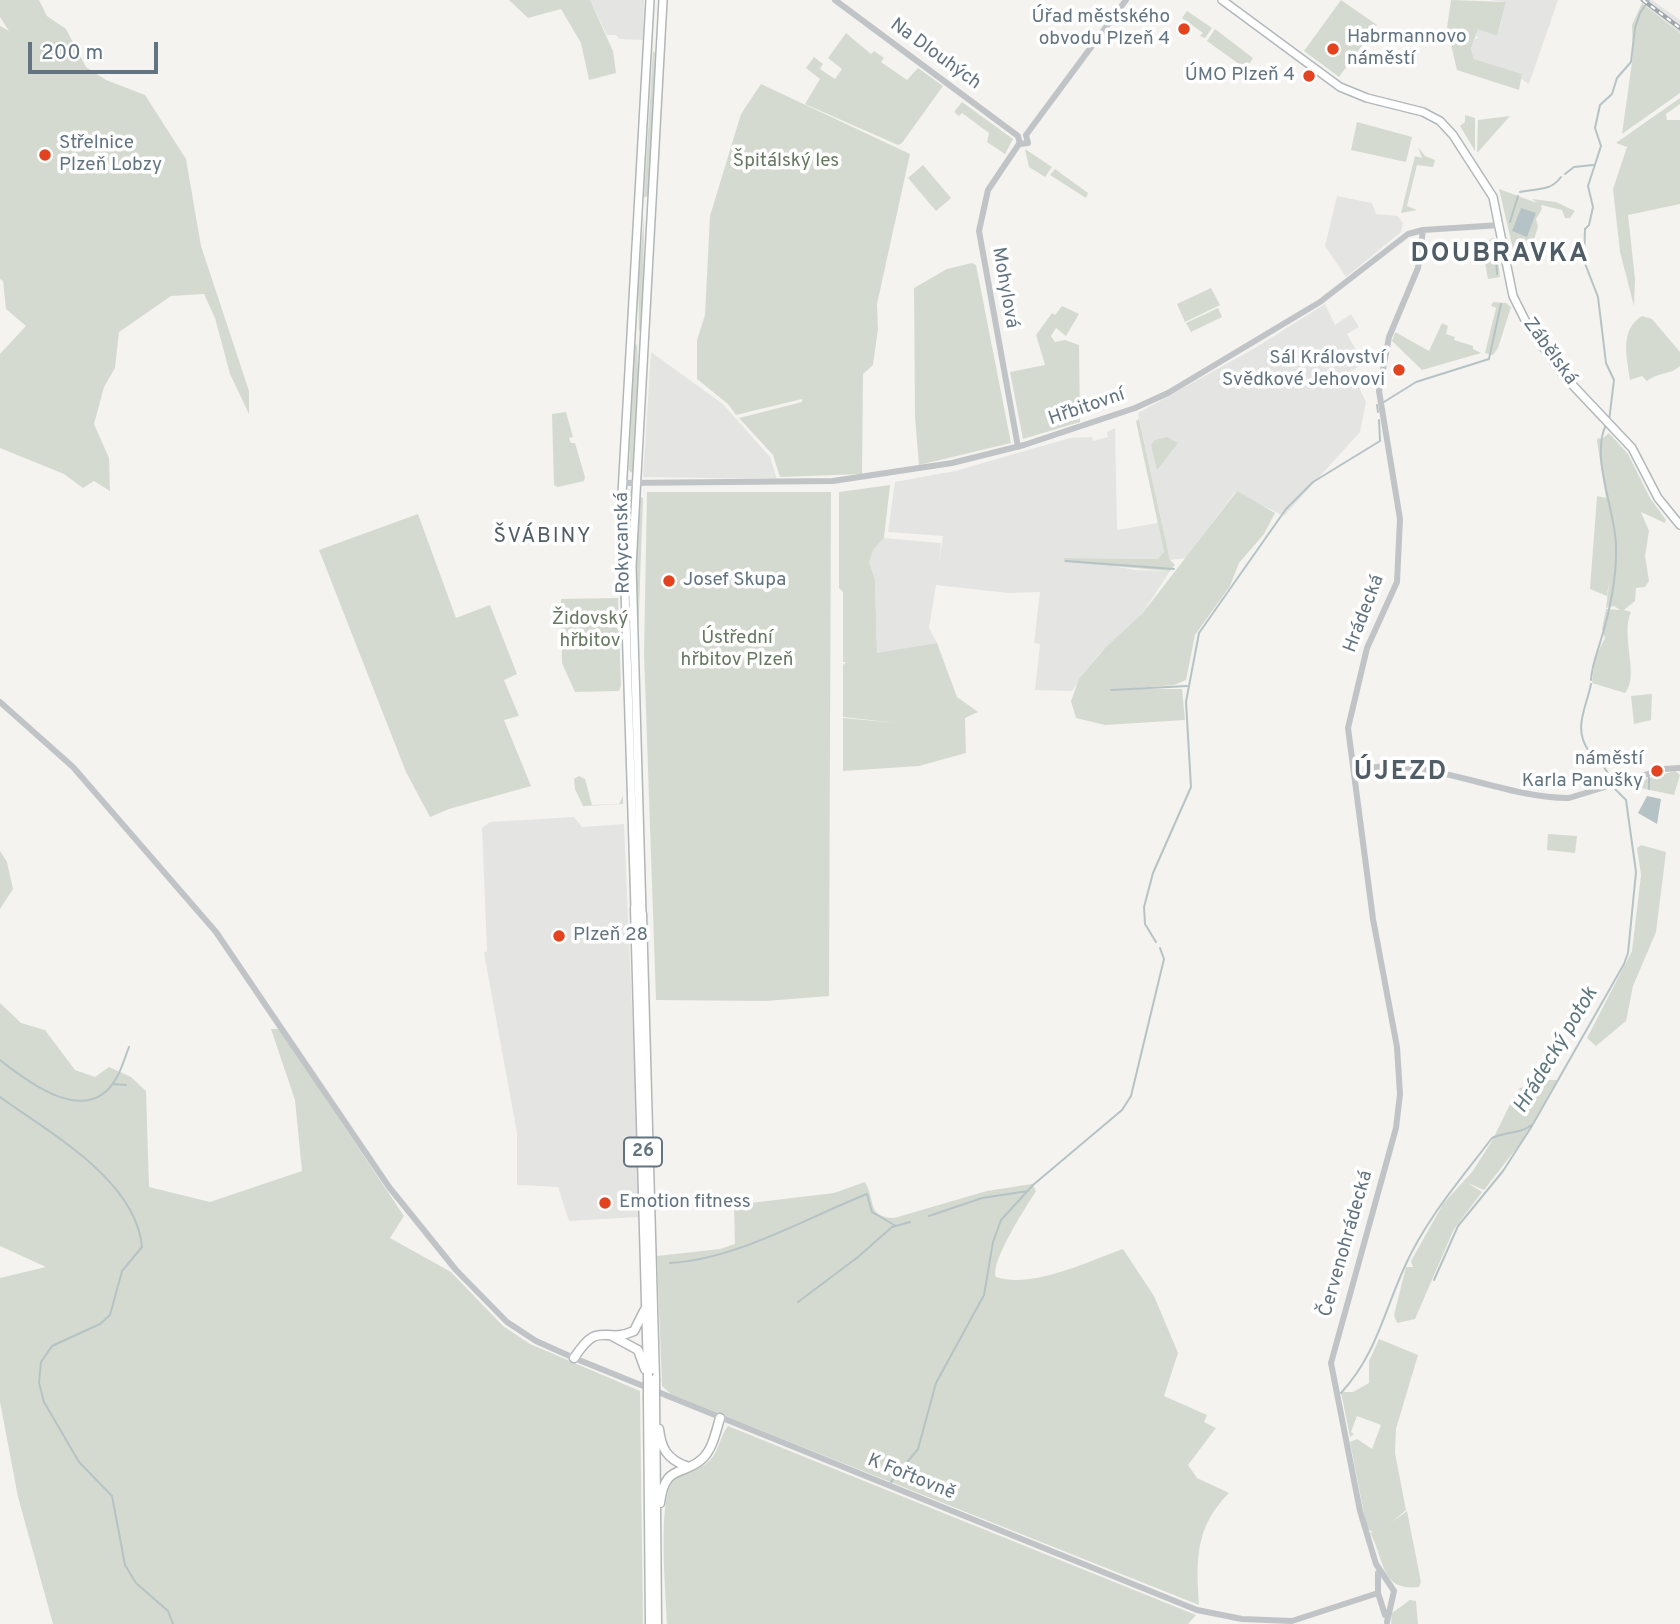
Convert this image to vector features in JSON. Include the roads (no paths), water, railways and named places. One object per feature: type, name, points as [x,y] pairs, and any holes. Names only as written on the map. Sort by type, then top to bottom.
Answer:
[{"type":"highway","name":"Rokycanská","points":[[638,911],[652,1253]]},
{"type":"highway","name":"26","points":[[652,1253],[647,1298],[657,1624]]},
{"type":"highway","name":"26","points":[[649,1377],[652,1253]]},
{"type":"highway","points":[[573,1358],[586,1340],[599,1333],[620,1334],[634,1331],[641,1322],[647,1298]]},
{"type":"highway","points":[[599,1333],[610,1334],[633,1346],[649,1377]]},
{"type":"highway","name":"26","points":[[650,1624],[651,1397]]},
{"type":"highway","points":[[651,1397],[664,1451],[671,1459],[686,1466]]},
{"type":"highway","points":[[656,1534],[662,1489],[669,1478],[707,1454],[720,1418]]},
{"type":"main road","name":"Rokycanská","points":[[638,911],[623,483],[650,0]]},
{"type":"main road","name":"Rokycanská","points":[[638,911],[632,600],[663,0]]},
{"type":"main road","name":"Zábělská","points":[[1222,0],[1347,91],[1415,109],[1440,121],[1453,135],[1490,190],[1500,225],[1513,296],[1528,326],[1564,376],[1635,452],[1658,498],[1680,525]]},
{"type":"street","name":"Na Dlouhých","points":[[835,0],[1017,135]]},
{"type":"street","points":[[1019,144],[1017,135],[1026,135],[1126,0]]},
{"type":"street","name":"Mohylová","points":[[1018,447],[979,231],[988,190],[1019,144],[1028,143],[1026,135]]},
{"type":"street","name":"Hřbitovní","points":[[623,483],[834,481],[916,470],[1018,447],[1127,411],[1168,393],[1320,302],[1408,234],[1423,230],[1500,225]]},
{"type":"street","name":"Hrádecká","points":[[1375,931],[1348,735],[1350,712],[1370,642],[1396,587],[1400,519],[1379,402],[1380,378],[1389,337],[1418,268],[1423,230]]},
{"type":"street","name":"K Fořtovně","points":[[0,702],[73,767],[216,932],[388,1186],[460,1273],[507,1322],[536,1341],[1197,1610],[1242,1619],[1292,1621],[1380,1593],[1388,1584]]},
{"type":"street","points":[[1354,772],[1384,765],[1407,767],[1549,797],[1569,797],[1664,769],[1680,768]]},
{"type":"street","name":"Červenohrádecká","points":[[1375,931],[1395,1035],[1399,1109],[1331,1363],[1358,1504],[1376,1564],[1387,1623]]},
{"type":"street","name":"Červenohrádecká","points":[[1376,1564],[1394,1591],[1387,1623]]},
{"type":"street","points":[[1380,1593],[1391,1599]]},
{"type":"waterway","name":"Hrádecký potok","points":[[1609,421],[1614,380],[1606,363],[1598,297],[1584,261],[1585,229],[1589,225],[1593,207],[1588,186],[1601,146],[1595,128],[1600,105],[1612,94],[1617,78],[1631,62],[1635,28],[1640,13],[1649,0]]},
{"type":"waterway","points":[[1565,174],[1574,167],[1593,165]]},
{"type":"waterway","points":[[1520,192],[1548,187],[1561,177]]},
{"type":"waterway","points":[[1510,222],[1518,196]]},
{"type":"waterway","points":[[1495,243],[1497,274]]},
{"type":"waterway","points":[[1384,402],[1416,382],[1489,359],[1501,304]]},
{"type":"waterway","points":[[1377,405],[1378,412]]},
{"type":"waterway","points":[[1156,942],[1145,924],[1144,907],[1153,873],[1191,787],[1186,702],[1199,633],[1286,509],[1313,482],[1380,441],[1379,420]]},
{"type":"waterway","name":"Hrádecký potok","points":[[1591,680],[1609,608],[1616,558],[1615,533],[1602,468],[1602,438],[1606,425]]},
{"type":"waterway","points":[[1066,561],[1174,569]]},
{"type":"waterway","name":"Hrádecký potok","points":[[1591,684],[1582,719],[1582,736],[1590,753],[1610,778]]},
{"type":"waterway","points":[[1111,690],[1187,686]]},
{"type":"waterway","points":[[1649,777],[1649,789]]},
{"type":"waterway","name":"Hrádecký potok","points":[[1341,1393],[1371,1349],[1413,1249],[1434,1216],[1492,1138],[1533,1124],[1624,964],[1628,953],[1636,872],[1626,800],[1614,788]]},
{"type":"waterway","points":[[891,1482],[918,1449],[936,1383],[984,1295],[993,1242],[1001,1220],[1033,1185],[1122,1110],[1131,1096],[1164,959],[1160,948]]},
{"type":"waterway","points":[[0,1060],[27,1080],[59,1097],[75,1101],[91,1100],[105,1092],[117,1077],[129,1047]]},
{"type":"waterway","points":[[113,1084],[126,1085]]},
{"type":"waterway","points":[[0,1097],[88,1160],[124,1200],[136,1223],[142,1247],[122,1271],[110,1315],[100,1324],[52,1346],[41,1362],[39,1383],[44,1402],[79,1462],[112,1496],[125,1565],[136,1583],[168,1611],[173,1624]]},
{"type":"waterway","points":[[1434,1280],[1458,1226],[1503,1171],[1532,1126]]},
{"type":"waterway","points":[[929,1216],[982,1198],[1028,1191]]},
{"type":"waterway","points":[[670,1263],[695,1260],[745,1246],[867,1194],[872,1212],[896,1226]]},
{"type":"waterway","points":[[798,1302],[858,1257],[892,1227],[910,1222]]},
{"type":"railway","points":[[1643,0],[1680,28]]},
{"type":"place","name":"Úřad městského obvodu Plzeň 4","points":[[1184,29]]},
{"type":"place","name":"Habrmannovo náměstí","points":[[1333,49]]},
{"type":"place","name":"ÚMO Plzeň 4","points":[[1309,76]]},
{"type":"place","name":"Střelnice Plzeň Lobzy","points":[[45,155]]},
{"type":"place","name":"Sál Království Svědkové Jehovovi","points":[[1399,370]]},
{"type":"place","name":"Josef Skupa","points":[[669,581]]},
{"type":"place","name":"náměstí Karla Panušky","points":[[1657,771]]},
{"type":"place","name":"Plzeň 28","points":[[559,936]]},
{"type":"place","name":"Emotion fitness","points":[[605,1203]]},
{"type":"district","name":"DOUBRAVKA","points":[[1500,256]]},
{"type":"district","name":"ŠVÁBINY","points":[[543,538]]},
{"type":"district","name":"ÚJEZD","points":[[1401,774]]},
{"type":"park label","name":"Špitálský les","points":[[786,162]]},
{"type":"park label","name":"Židovský hřbitov","points":[[590,631]]},
{"type":"park label","name":"Ústřední hřbitov Plzeň","points":[[737,650]]}]
